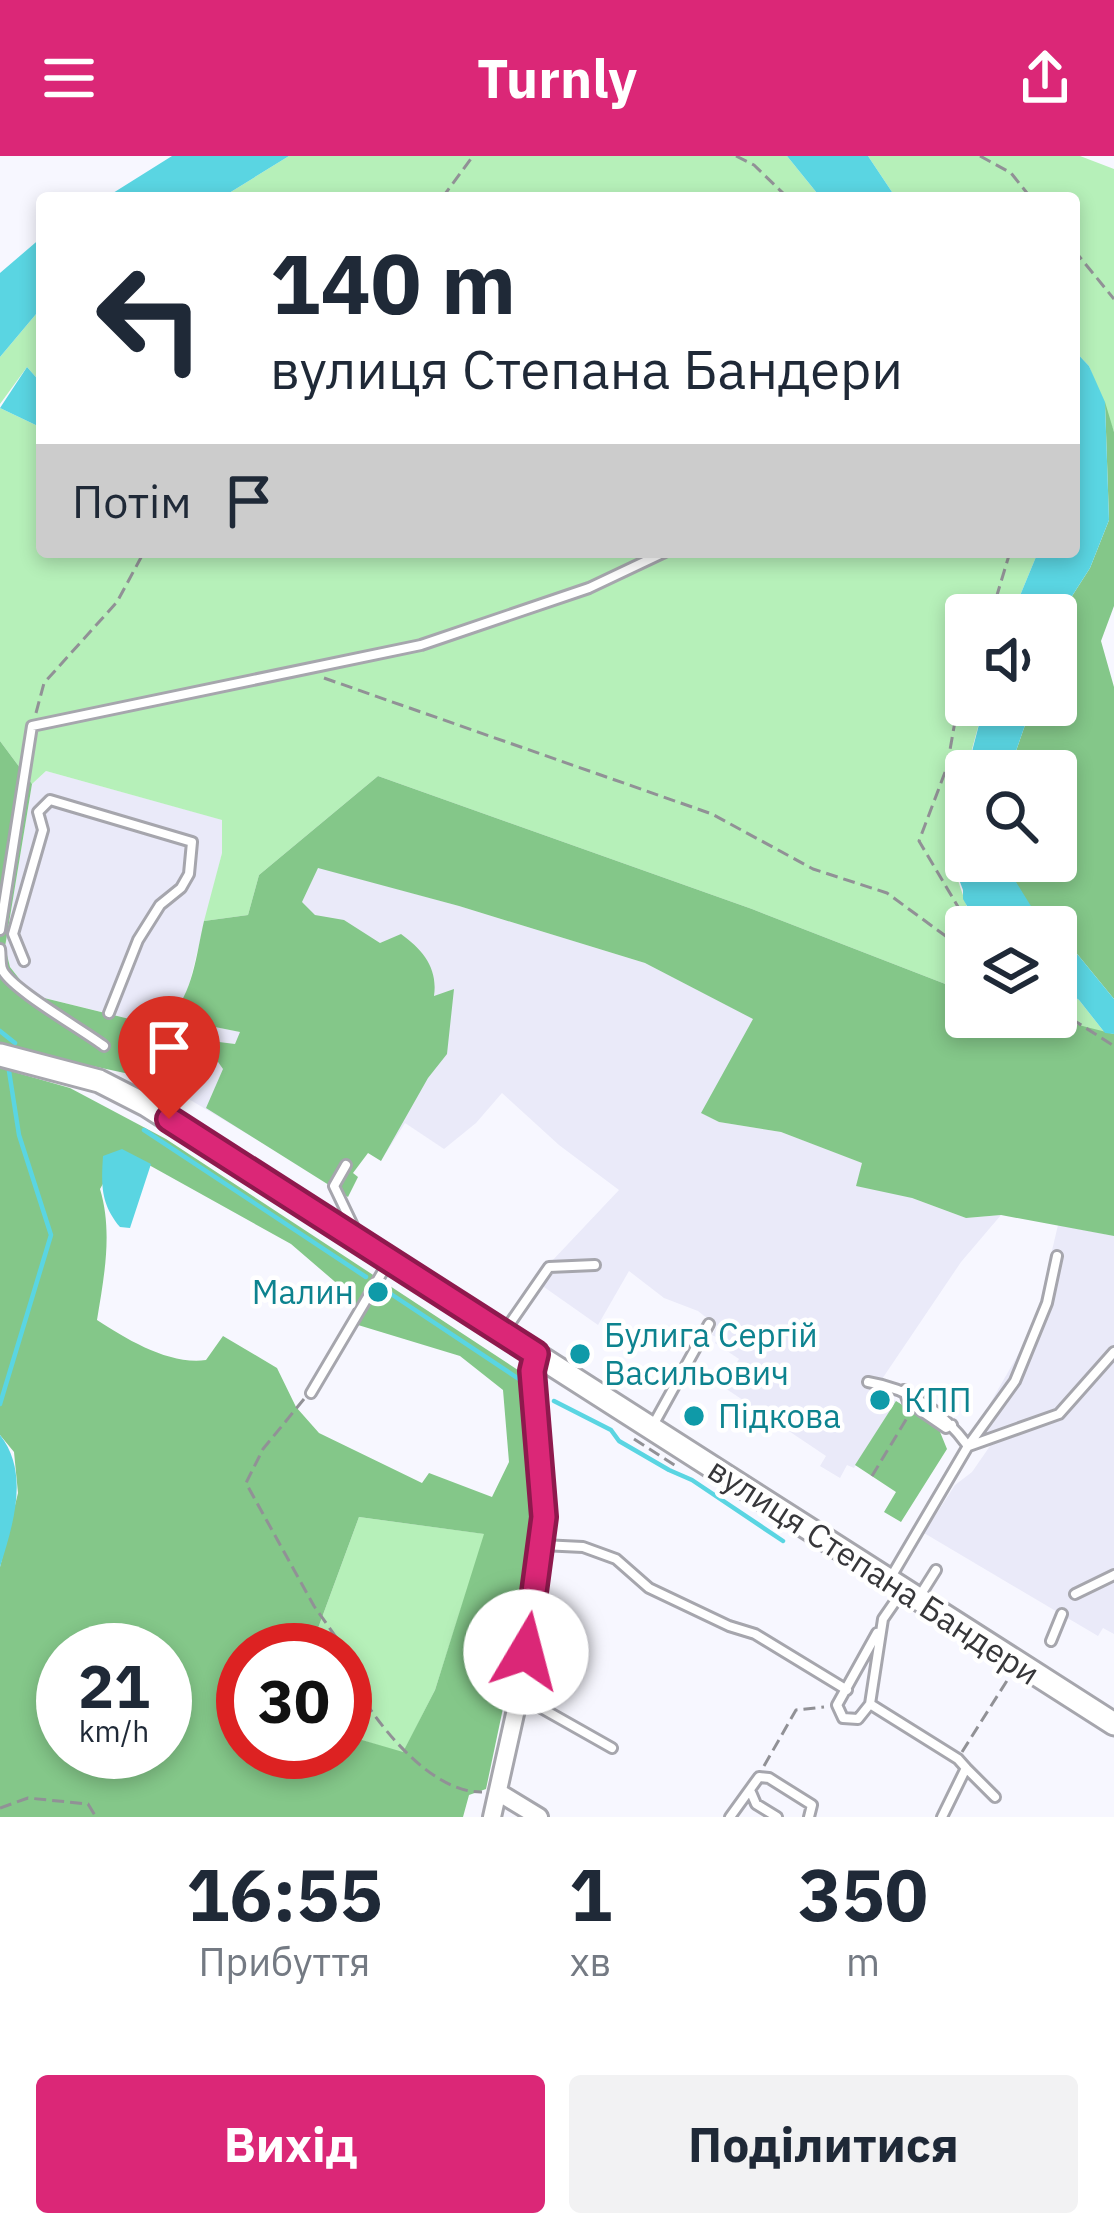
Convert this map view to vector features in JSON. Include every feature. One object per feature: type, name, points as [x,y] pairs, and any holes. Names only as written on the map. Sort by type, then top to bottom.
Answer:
[{"type":"street","name":"вулиця Степана Бандери","points":[[8,1057],[76,1074],[128,1095],[1114,1724]]},
{"type":"street","points":[[492,1817],[519,1696],[544,1517],[532,1371],[536,1354]]},
{"type":"street","points":[[498,1792],[539,1817]]},
{"type":"lane","points":[[0,930],[32,727],[421,645],[589,588],[652,558]]},
{"type":"lane","points":[[24,962],[13,934],[43,830],[38,812],[50,800],[192,842],[189,874],[182,888],[160,905],[138,940],[109,1013]]},
{"type":"lane","points":[[0,949],[2,969],[23,994],[62,1014],[104,1046]]},
{"type":"lane","points":[[346,1165],[334,1186],[359,1239]]},
{"type":"lane","points":[[883,1618],[870,1704],[858,1719],[843,1718],[838,1705],[883,1618],[904,1589],[968,1446],[1015,1382],[1047,1304],[1057,1256]]},
{"type":"lane","points":[[311,1393],[390,1259]]},
{"type":"lane","points":[[503,1332],[549,1267],[595,1265]]},
{"type":"lane","points":[[652,1427],[709,1324]]},
{"type":"lane","points":[[968,1446],[1059,1414],[1114,1352]]},
{"type":"lane","points":[[868,1382],[904,1389],[952,1424],[968,1446]]},
{"type":"lane","points":[[904,1389],[909,1407],[946,1428],[952,1424]]},
{"type":"lane","points":[[541,1545],[583,1547],[616,1559],[649,1588],[755,1634],[847,1690]]},
{"type":"lane","points":[[904,1589],[936,1570]]},
{"type":"lane","points":[[1081,1594],[1114,1575]]},
{"type":"lane","points":[[1051,1641],[1065,1618]]},
{"type":"lane","points":[[519,1696],[612,1748]]},
{"type":"lane","points":[[870,1704],[958,1759],[995,1797]]},
{"type":"lane","points":[[941,1817],[966,1768]]},
{"type":"lane","points":[[730,1817],[759,1778],[769,1778],[812,1805],[809,1817]]},
{"type":"lane","points":[[749,1788],[756,1804],[777,1817]]},
{"type":"path","points":[[446,192],[473,156]]},
{"type":"path","points":[[736,156],[754,164],[782,192]]},
{"type":"path","points":[[980,156],[1011,173],[1026,192]]},
{"type":"path","points":[[1080,257],[1114,299]]},
{"type":"path","points":[[32,727],[44,683],[117,602],[141,558]]},
{"type":"path","points":[[997,594],[1008,558]]},
{"type":"path","points":[[336,682],[712,814],[813,869],[887,892],[945,935]]},
{"type":"path","points":[[954,726],[947,766],[920,841],[958,906]]},
{"type":"path","points":[[1077,1022],[1114,1046]]},
{"type":"path","points":[[311,1393],[262,1449],[246,1483],[326,1623]]},
{"type":"path","points":[[872,1476],[909,1407]]},
{"type":"path","points":[[958,1759],[1010,1675]]},
{"type":"path","points":[[759,1778],[796,1710],[838,1705]]},
{"type":"path","points":[[372,1711],[428,1771],[468,1792],[498,1792]]},
{"type":"path","points":[[0,1808],[28,1798],[88,1804],[96,1817]]},
{"type":"shaded area","points":[[46,771],[223,820],[222,853],[187,993],[177,1015],[159,1026],[32,995],[10,967],[5,947],[32,784]]},
{"type":"shaded area","points":[[318,867],[645,963],[754,1019],[702,1113],[719,1122],[781,1132],[863,1163],[912,1198],[966,1218],[1001,1215],[961,1262],[876,1388],[896,1401],[854,1468],[847,1465],[840,1478],[820,1466],[826,1456],[722,1386],[739,1359],[715,1343],[718,1338],[712,1335],[717,1326],[698,1311],[664,1298],[629,1271],[598,1325],[534,1280],[619,1190],[559,1145],[502,1093],[444,1149],[405,1123],[381,1161],[346,1138],[321,1178],[157,1080],[180,1020],[241,1032]]},
{"type":"shaded area","points":[[1058,1225],[1114,1236],[1114,1634],[1103,1628],[1098,1636],[924,1533],[955,1485],[972,1472],[990,1446],[973,1433],[1034,1327]]},
{"type":"green space","points":[[289,156],[787,156],[816,192],[231,192]]},
{"type":"green space","points":[[868,156],[1080,156],[1114,169],[1114,432],[1089,366],[1080,356],[1080,192],[892,192]]},
{"type":"green space","points":[[36,314],[36,377],[27,367],[0,404],[0,357]]},
{"type":"green space","points":[[1105,402],[1114,432],[1114,606],[1101,641],[1114,687],[1114,999],[1077,954],[1077,906],[1030,906],[1015,882],[1077,882],[1077,750],[1016,750],[1025,726],[1077,726],[1077,594],[1073,594],[1090,568],[1109,520]]},
{"type":"green space","points":[[0,408],[36,425],[36,558],[1036,558],[1021,594],[945,594],[945,726],[978,726],[972,750],[945,750],[945,882],[959,882],[967,906],[945,906],[945,984],[752,909],[378,776],[259,875],[248,915],[204,921],[222,853],[222,820],[46,771],[32,784],[0,741]]},
{"type":"green space","points":[[0,741],[32,784],[5,947],[10,967],[32,995],[158,1026],[186,993],[204,921],[248,915],[259,875],[378,776],[752,909],[945,984],[945,1038],[1077,1038],[1077,1025],[1114,1034],[1114,1236],[1001,1215],[966,1218],[912,1198],[856,1186],[862,1163],[781,1132],[719,1122],[701,1113],[753,1019],[645,963],[318,868],[302,902],[315,915],[344,920],[380,943],[401,934],[427,960],[434,977],[434,996],[454,989],[447,1054],[381,1161],[368,1153],[353,1173],[358,1177],[348,1197],[206,1108],[223,1069],[215,1046],[235,1044],[240,1032],[185,1021],[179,1058],[157,1080],[0,1046]]},
{"type":"green space","points":[[1077,999],[1079,1000],[1105,1033],[1077,1025]]},
{"type":"green space","points":[[0,1068],[70,1088],[166,1139],[524,1374],[532,1521],[514,1656],[486,1789],[469,1795],[463,1817],[0,1817],[0,1567],[18,1493],[14,1452],[0,1435]],"holes":[[[122,1150],[291,1244],[355,1299],[358,1325],[460,1356],[503,1390],[509,1462],[492,1497],[429,1473],[422,1483],[319,1433],[296,1407],[277,1368],[223,1336],[206,1360],[192,1361],[149,1349],[97,1320],[107,1238],[100,1189]]]},
{"type":"green space","points":[[896,1401],[938,1427],[947,1449],[901,1522],[884,1512],[896,1492],[855,1465]]},
{"type":"green space","points":[[359,1517],[485,1534],[435,1690],[403,1753],[372,1743],[372,1623],[320,1623]]},
{"type":"water","points":[[172,156],[289,156],[231,192],[115,192]]},
{"type":"water","points":[[787,156],[868,156],[892,192],[816,192]]},
{"type":"water","points":[[36,242],[36,314],[0,357],[0,273]]},
{"type":"water","points":[[1080,356],[1105,402],[1109,520],[1090,568],[1073,594],[1021,594],[1036,558],[1080,558]]},
{"type":"water","points":[[27,367],[36,377],[36,425],[0,408]]},
{"type":"water","points":[[979,726],[1025,726],[1016,750],[972,750]]},
{"type":"water","points":[[960,882],[1016,882],[1031,906],[967,906]]},
{"type":"water","points":[[1077,954],[1114,999],[1114,1034],[1105,1033],[1079,1000]]},
{"type":"water","points":[[122,1149],[151,1164],[130,1228],[120,1227],[114,1219],[102,1186],[103,1156]]},
{"type":"water","points":[[0,1435],[17,1482],[14,1517],[0,1567]]},
{"type":"waterway","points":[[0,1031],[15,1043]]},
{"type":"waterway","points":[[0,1404],[51,1235],[19,1135],[9,1071]]},
{"type":"waterway","points":[[144,1130],[366,1277]]},
{"type":"waterway","points":[[385,1290],[525,1383]]},
{"type":"waterway","points":[[554,1401],[611,1430],[619,1441],[692,1480],[783,1541]]},
{"type":"place","name":"Малин","points":[[378,1292]]},
{"type":"place","name":"Булига Сергій Васильович","points":[[580,1354]]},
{"type":"place","name":"КПП","points":[[880,1400]]},
{"type":"place","name":"Підкова","points":[[694,1416]]},
{"type":"route","points":[[169,1119],[536,1354],[532,1371],[544,1517],[526,1652]]}]
